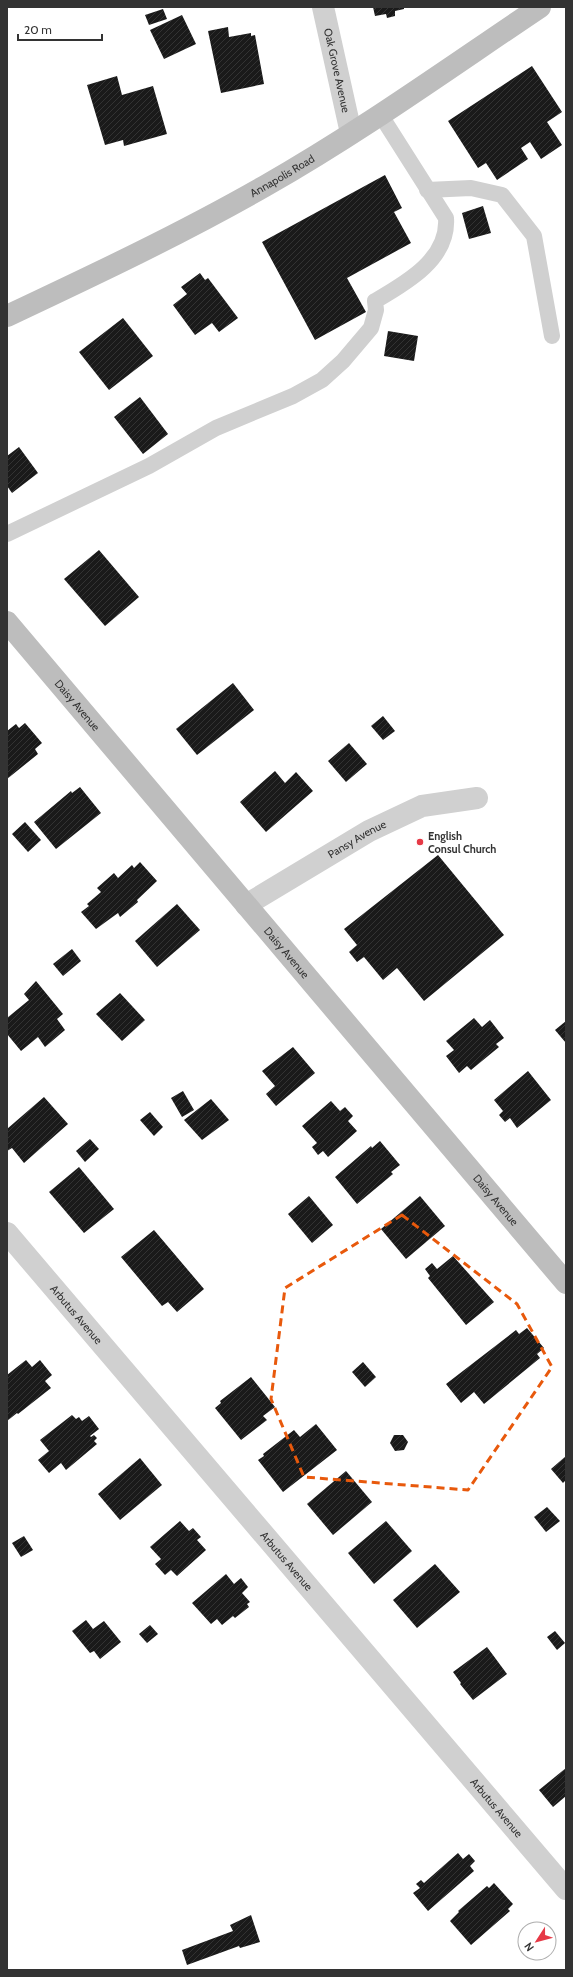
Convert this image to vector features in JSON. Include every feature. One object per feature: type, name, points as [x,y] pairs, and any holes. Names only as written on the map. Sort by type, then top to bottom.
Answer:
[{"type":"street","name":"Oak Grove Avenue","points":[[323,7],[351,133]]},
{"type":"street","name":"Annapolis Road","points":[[7,316],[144,252],[265,186],[351,133],[540,7]]},
{"type":"street","name":"Daisy Avenue","points":[[7,622],[566,1283]]},
{"type":"street","name":"Pansy Avenue","points":[[246,905],[375,828],[422,806],[478,798]]},
{"type":"street","name":"Arbutus Avenue","points":[[7,1233],[566,1889]]},
{"type":"lane","points":[[7,534],[149,466],[216,428],[293,396],[322,380],[343,361],[371,328],[376,310],[375,301],[414,277],[438,250],[446,227],[446,218],[380,114]]},
{"type":"lane","points":[[427,190],[472,188],[502,195],[534,236],[552,336]]},
{"type":"highlighted area","points":[[402,1215],[517,1304],[552,1367],[468,1490],[304,1477],[271,1399],[285,1288]]},
{"type":"building","points":[[373,7],[404,7],[404,9],[395,11],[395,16],[387,18],[386,14],[375,16]]},
{"type":"building","points":[[163,9],[167,19],[149,25],[145,15]]},
{"type":"building","points":[[182,15],[196,44],[164,59],[150,30]]},
{"type":"building","points":[[228,27],[229,37],[251,33],[251,36],[255,35],[264,84],[221,93],[208,31]]},
{"type":"building","points":[[532,66],[562,112],[547,122],[562,145],[541,159],[530,142],[521,148],[528,159],[497,180],[486,163],[478,168],[448,121]]},
{"type":"building","points":[[117,76],[122,95],[153,86],[167,134],[124,146],[123,140],[105,145],[87,85]]},
{"type":"building","points":[[385,175],[402,208],[394,212],[411,243],[347,278],[366,312],[315,340],[262,242]]},
{"type":"building","points":[[483,206],[491,233],[469,239],[462,213]]},
{"type":"building","points":[[200,273],[205,280],[208,278],[238,318],[219,332],[212,323],[195,335],[173,305],[187,294],[181,287]]},
{"type":"building","points":[[123,318],[153,356],[109,390],[79,352]]},
{"type":"building","points":[[388,331],[418,336],[414,361],[384,356]]},
{"type":"building","points":[[140,397],[168,434],[143,454],[114,417]]},
{"type":"building","points":[[19,447],[38,473],[12,493],[7,486],[7,456]]},
{"type":"building","points":[[99,550],[139,597],[105,626],[64,579]]},
{"type":"building","points":[[233,683],[254,710],[197,755],[176,729]]},
{"type":"building","points":[[383,716],[395,731],[383,740],[371,726]]},
{"type":"building","points":[[25,723],[42,743],[35,749],[38,754],[7,779],[7,731],[16,724],[19,728]]},
{"type":"building","points":[[349,743],[367,764],[346,782],[328,761]]},
{"type":"building","points":[[275,771],[285,783],[296,772],[313,791],[266,832],[240,802]]},
{"type":"building","points":[[80,787],[101,813],[56,849],[34,822],[71,791],[72,793]]},
{"type":"building","points":[[25,822],[41,840],[28,852],[12,834]]},
{"type":"building","points":[[438,855],[504,935],[424,1001],[397,968],[383,980],[364,957],[357,962],[349,952],[357,945],[344,929]]},
{"type":"building","points":[[140,862],[157,881],[137,900],[138,902],[120,917],[118,913],[96,929],[81,912],[89,906],[87,904],[101,892],[97,888],[114,873],[118,878],[132,865],[134,868]]},
{"type":"building","points":[[177,904],[200,930],[157,967],[135,941]]},
{"type":"building","points":[[72,949],[81,961],[63,976],[53,964]]},
{"type":"building","points":[[36,981],[63,1014],[57,1019],[65,1030],[45,1047],[38,1037],[21,1051],[7,1034],[7,1018],[29,1000],[24,994]]},
{"type":"building","points":[[120,993],[145,1020],[122,1041],[96,1014]]},
{"type":"building","points":[[474,1018],[482,1027],[490,1020],[504,1038],[496,1044],[499,1047],[471,1070],[467,1066],[459,1073],[446,1056],[454,1050],[446,1041]]},
{"type":"building","points":[[566,1021],[566,1043],[555,1030]]},
{"type":"building","points":[[293,1047],[315,1073],[276,1106],[266,1094],[275,1086],[262,1071]]},
{"type":"building","points":[[528,1071],[551,1100],[517,1128],[510,1118],[505,1122],[499,1115],[503,1111],[494,1100]]},
{"type":"building","points":[[183,1091],[194,1110],[182,1117],[171,1098]]},
{"type":"building","points":[[44,1097],[68,1124],[24,1163],[12,1148],[7,1151],[7,1129]]},
{"type":"building","points":[[211,1099],[229,1120],[202,1140],[184,1120]]},
{"type":"building","points":[[331,1101],[340,1111],[345,1107],[353,1116],[348,1121],[357,1131],[328,1157],[323,1151],[318,1155],[312,1147],[317,1143],[302,1126]]},
{"type":"building","points":[[150,1112],[163,1127],[154,1136],[140,1120]]},
{"type":"building","points":[[90,1139],[99,1149],[85,1162],[76,1151]]},
{"type":"building","points":[[380,1141],[400,1165],[391,1172],[393,1174],[357,1204],[335,1177],[371,1146],[372,1148]]},
{"type":"building","points":[[79,1167],[114,1209],[84,1233],[49,1192]]},
{"type":"building","points":[[309,1196],[333,1225],[312,1243],[288,1214]]},
{"type":"building","points":[[420,1196],[445,1226],[406,1259],[381,1229]]},
{"type":"building","points":[[154,1230],[204,1289],[177,1312],[168,1302],[162,1306],[121,1257]]},
{"type":"building","points":[[453,1256],[494,1302],[466,1325],[428,1278],[430,1276],[425,1269],[432,1263],[437,1269]]},
{"type":"building","points":[[527,1328],[544,1348],[537,1354],[540,1358],[484,1404],[474,1392],[461,1403],[446,1384],[516,1330],[519,1334]]},
{"type":"building","points":[[26,1360],[32,1367],[40,1360],[52,1375],[45,1381],[51,1388],[7,1421],[7,1375]]},
{"type":"building","points":[[363,1362],[376,1377],[365,1387],[352,1372]]},
{"type":"building","points":[[251,1377],[275,1407],[263,1416],[267,1420],[241,1440],[215,1408],[221,1403],[220,1401]]},
{"type":"building","points":[[72,1415],[76,1419],[79,1417],[82,1421],[89,1416],[99,1429],[90,1436],[91,1437],[94,1435],[97,1438],[94,1441],[97,1444],[66,1470],[61,1463],[49,1473],[38,1460],[49,1451],[40,1440]]},
{"type":"building","points":[[316,1424],[337,1450],[283,1492],[258,1460],[264,1456],[263,1454],[294,1430],[300,1437]]},
{"type":"building","points":[[394,1435],[403,1435],[408,1442],[404,1450],[395,1451],[390,1443]]},
{"type":"building","points":[[566,1456],[566,1480],[563,1483],[551,1469]]},
{"type":"building","points":[[140,1458],[162,1485],[120,1520],[98,1494]]},
{"type":"building","points":[[346,1471],[372,1502],[333,1535],[307,1504]]},
{"type":"building","points":[[547,1507],[560,1521],[546,1532],[534,1517]]},
{"type":"building","points":[[180,1521],[189,1531],[193,1528],[201,1537],[197,1540],[206,1550],[177,1576],[171,1570],[165,1575],[155,1564],[161,1559],[150,1547]]},
{"type":"building","points":[[386,1521],[412,1551],[374,1584],[348,1553]]},
{"type":"building","points":[[24,1536],[33,1550],[21,1557],[12,1543]]},
{"type":"building","points":[[435,1564],[460,1592],[417,1628],[393,1600]]},
{"type":"building","points":[[226,1574],[234,1584],[241,1578],[248,1587],[242,1593],[250,1602],[247,1604],[249,1607],[235,1618],[233,1616],[222,1625],[217,1619],[211,1624],[192,1603]]},
{"type":"building","points":[[86,1620],[93,1629],[104,1621],[121,1642],[100,1659],[94,1651],[90,1653],[72,1631]]},
{"type":"building","points":[[150,1625],[158,1634],[147,1643],[139,1634]]},
{"type":"building","points":[[555,1631],[565,1643],[557,1650],[547,1637]]},
{"type":"building","points":[[487,1647],[507,1674],[473,1700],[460,1684],[461,1683],[453,1672]]},
{"type":"building","points":[[566,1768],[566,1796],[553,1807],[539,1790]]},
{"type":"building","points":[[458,1853],[463,1859],[469,1854],[475,1861],[470,1866],[474,1871],[428,1911],[413,1893],[420,1888],[416,1884],[421,1880],[424,1883]]},
{"type":"building","points":[[494,1883],[513,1904],[508,1909],[510,1911],[471,1945],[450,1921],[459,1912],[458,1911],[487,1886],[489,1888]]},
{"type":"building","points":[[251,1915],[260,1942],[240,1948],[239,1946],[187,1965],[182,1950],[233,1931],[230,1925]]},
{"type":"place","name":"English Consul Church","points":[[420,842]]}]
